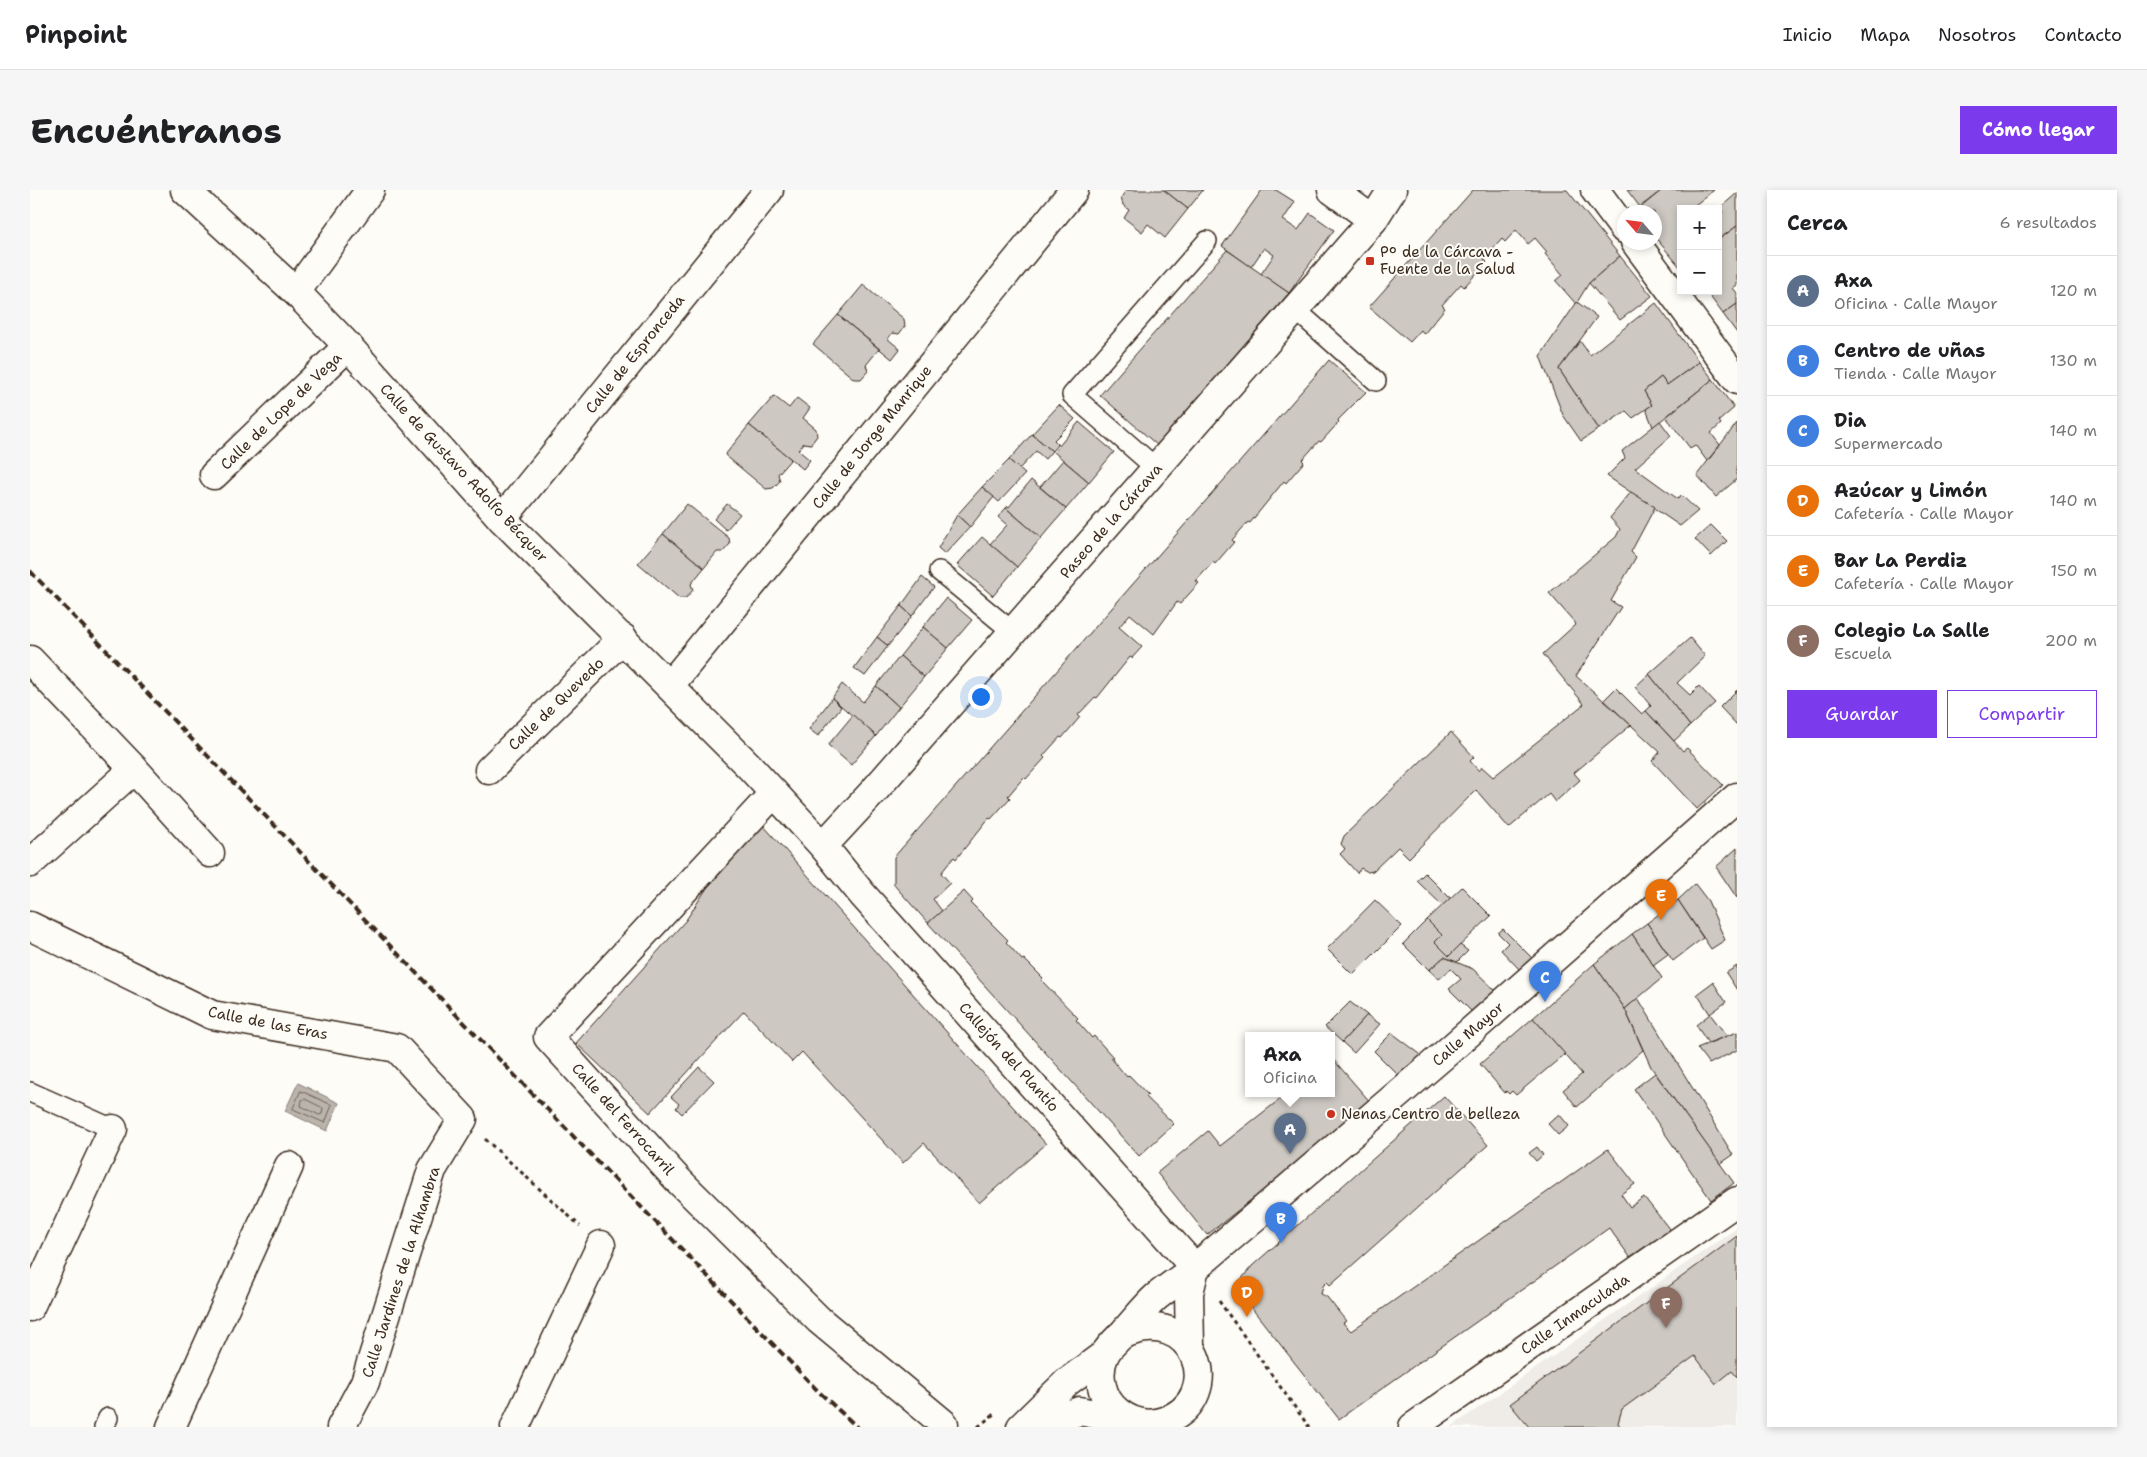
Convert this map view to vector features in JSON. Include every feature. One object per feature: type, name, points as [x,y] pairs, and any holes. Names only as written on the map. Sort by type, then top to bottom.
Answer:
[{"type":"street","name":"Calle de Gustavo Adolfo Bécquer","points":[[185,190],[296,292],[348,346],[502,519],[670,685],[823,846]]},
{"type":"street","points":[[296,292],[370,190]]},
{"type":"street","name":"Calle de Espronceda","points":[[502,519],[769,190]]},
{"type":"street","name":"Calle de Jorge Manrique","points":[[670,685],[1074,190]]},
{"type":"street","points":[[1332,190],[1374,220]]},
{"type":"street","name":"Paseo de la Cárcava","points":[[823,846],[1296,310],[1374,220],[1392,190]]},
{"type":"street","points":[[1595,190],[1617,220]]},
{"type":"street","points":[[1641,250],[1737,380]]},
{"type":"street","name":"Calle de Lope de Vega","points":[[214,475],[348,346]]},
{"type":"street","name":"Calle de Quevedo","points":[[489,770],[623,638]]},
{"type":"street","points":[[30,660],[134,769],[210,853]]},
{"type":"street","points":[[30,863],[134,769]]},
{"type":"street","name":"Calle del Ferrocarril","points":[[774,793],[548,1038],[678,1180],[819,1320],[944,1424]]},
{"type":"street","name":"Calle Mayor","points":[[1021,1427],[1067,1382],[1113,1345],[1155,1298],[1195,1268],[1446,1054],[1737,797]]},
{"type":"street","name":"Callejón del Plantío","points":[[823,846],[862,894],[1195,1268]]},
{"type":"street","name":"Calle de las Eras","points":[[30,926],[212,1015],[397,1048],[463,1119]]},
{"type":"street","name":"Calle Jardines de la Alhambra","points":[[341,1427],[365,1382],[432,1170],[463,1119]]},
{"type":"street","points":[[30,1307],[113,1129]]},
{"type":"street","points":[[171,1427],[289,1166]]},
{"type":"street","name":"Calle Inmaculada","points":[[1413,1427],[1737,1201]]},
{"type":"street","points":[[515,1427],[601,1245]]},
{"type":"street","points":[[1190,1348],[1189,1293],[1195,1268]]},
{"type":"street","points":[[1037,1427],[1079,1411],[1134,1423],[1155,1424],[1176,1417],[1186,1416],[1194,1398],[1198,1381],[1197,1363],[1190,1348],[1174,1332],[1156,1327],[1135,1329],[1113,1345],[1101,1370],[1103,1392],[1111,1407],[1134,1423]]},
{"type":"lane","points":[[1157,468],[1072,395],[1207,241]]},
{"type":"lane","points":[[1296,310],[1376,381]]},
{"type":"lane","points":[[939,570],[1012,632]]},
{"type":"lane","points":[[30,1092],[113,1129]]},
{"type":"path","points":[[463,1119],[601,1245]]},
{"type":"path","points":[[1195,1268],[1309,1427]]},
{"type":"shaded area","points":[[1737,1228],[1737,1427],[1451,1427]]},
{"type":"water","points":[[298,1083],[339,1103],[327,1131],[285,1111]]},
{"type":"building","points":[[1126,190],[1164,190],[1188,209],[1165,238],[1148,224],[1142,232],[1124,218],[1129,210],[1123,205],[1121,198]]},
{"type":"building","points":[[1164,190],[1203,190],[1188,209]]},
{"type":"building","points":[[1262,190],[1276,190],[1295,202],[1283,220],[1298,230],[1310,213],[1334,230],[1289,293],[1261,274],[1274,255],[1264,248],[1251,267],[1222,246]]},
{"type":"building","points":[[1473,190],[1567,190],[1620,256],[1589,283],[1576,304],[1556,281],[1563,275],[1545,254],[1547,252],[1535,238],[1528,244],[1516,230],[1505,242],[1502,239],[1484,259],[1487,262],[1464,287],[1461,284],[1442,305],[1445,308],[1424,334],[1421,330],[1410,342],[1369,307]]},
{"type":"building","points":[[1627,190],[1662,190],[1643,205],[1638,205]]},
{"type":"building","points":[[1662,190],[1714,190],[1695,205],[1677,205],[1677,263],[1662,245],[1662,205],[1644,205]]},
{"type":"building","points":[[1737,193],[1737,226],[1722,237],[1723,212],[1722,206]]},
{"type":"building","points":[[1737,226],[1737,285],[1733,288],[1737,293],[1737,304],[1723,314],[1709,295],[1722,295],[1722,237]]},
{"type":"building","points":[[1227,250],[1289,293],[1157,445],[1100,395]]},
{"type":"building","points":[[1620,256],[1652,296],[1620,320],[1589,283]]},
{"type":"building","points":[[863,285],[904,319],[905,326],[899,334],[892,333],[888,339],[900,349],[892,359],[838,315]]},
{"type":"building","points":[[1577,302],[1597,317],[1559,369],[1599,429],[1581,441],[1563,415],[1540,356]]},
{"type":"building","points":[[1656,303],[1699,362],[1667,385],[1661,377],[1644,391],[1652,405],[1633,418],[1626,411],[1599,429],[1559,369],[1580,341],[1590,355]]},
{"type":"building","points":[[1737,304],[1737,333],[1723,314]]},
{"type":"building","points":[[838,315],[879,349],[866,365],[868,371],[861,379],[854,379],[813,344]]},
{"type":"building","points":[[1329,360],[1366,392],[1302,460],[1304,462],[1286,483],[1284,481],[1250,523],[1248,522],[1232,540],[1234,542],[1215,564],[1213,562],[1196,581],[1199,583],[1180,604],[1177,602],[1154,634],[1130,614],[1119,627],[1142,647],[1132,658],[1130,657],[1097,698],[1095,697],[1078,715],[1080,717],[1043,756],[1045,758],[1026,779],[1024,777],[1008,796],[1010,798],[991,819],[989,818],[956,859],[954,857],[941,873],[950,883],[933,899],[942,911],[928,923],[894,885],[894,857]]},
{"type":"building","points":[[1699,362],[1713,379],[1653,427],[1646,409],[1652,405],[1644,391],[1661,377],[1667,385]]},
{"type":"building","points":[[1713,379],[1734,408],[1719,421],[1721,424],[1711,433],[1720,445],[1707,461],[1695,445],[1690,448],[1666,417]]},
{"type":"building","points":[[774,396],[789,408],[797,398],[810,408],[803,418],[816,429],[817,436],[811,444],[804,443],[798,450],[810,460],[803,469],[749,425]]},
{"type":"building","points":[[1059,405],[1075,419],[1054,440],[1058,444],[1052,451],[1032,434]]},
{"type":"building","points":[[1660,421],[1671,436],[1635,468],[1678,499],[1681,495],[1698,511],[1680,526],[1607,476],[1625,458],[1622,451]]},
{"type":"building","points":[[1079,422],[1114,452],[1089,482],[1054,452]]},
{"type":"building","points":[[1737,423],[1737,479],[1716,497],[1697,475]]},
{"type":"building","points":[[749,425],[791,459],[778,474],[780,481],[773,488],[766,489],[725,455]]},
{"type":"building","points":[[1032,434],[1052,451],[1045,459],[1036,451],[1019,469],[1009,460]]},
{"type":"building","points":[[1009,460],[1025,474],[999,502],[982,487]]},
{"type":"building","points":[[1063,460],[1089,482],[1066,509],[1040,487]]},
{"type":"building","points":[[1031,480],[1066,509],[1041,538],[1006,508],[1009,507]]},
{"type":"building","points":[[982,487],[994,497],[970,527],[957,515]]},
{"type":"building","points":[[1631,492],[1655,507],[1631,552],[1636,557],[1611,601],[1621,607],[1576,676],[1631,725],[1574,773],[1580,780],[1555,802],[1549,794],[1509,828],[1476,790],[1409,858],[1398,847],[1373,871],[1368,872],[1361,868],[1357,873],[1340,854],[1345,849],[1341,844],[1344,836],[1451,732],[1474,757],[1470,761],[1479,771],[1482,767],[1493,777],[1584,704],[1543,654],[1576,624],[1549,593],[1616,537],[1620,529],[1610,518]]},
{"type":"building","points":[[687,504],[729,538],[730,544],[723,552],[717,552],[704,568],[663,534]]},
{"type":"building","points":[[727,504],[740,514],[726,530],[714,519]]},
{"type":"building","points":[[1006,508],[1041,538],[1017,567],[990,544],[1007,525],[998,517]]},
{"type":"building","points":[[957,515],[970,527],[945,554],[938,548]]},
{"type":"building","points":[[1711,525],[1727,541],[1711,556],[1695,539]]},
{"type":"building","points":[[663,534],[704,568],[691,584],[693,590],[686,598],[679,598],[638,563]]},
{"type":"building","points":[[982,537],[1017,567],[993,596],[957,565]]},
{"type":"building","points":[[922,577],[934,587],[912,616],[901,606]]},
{"type":"building","points":[[946,598],[972,620],[948,648],[923,627]]},
{"type":"building","points":[[901,606],[912,616],[888,646],[877,637]]},
{"type":"building","points":[[923,627],[948,648],[924,677],[900,656]]},
{"type":"building","points":[[877,637],[888,646],[865,676],[854,668]]},
{"type":"building","points":[[1690,638],[1705,656],[1677,683],[1690,695],[1699,686],[1715,703],[1690,726],[1649,674]]},
{"type":"building","points":[[900,656],[924,677],[899,707],[876,686]]},
{"type":"building","points":[[1649,674],[1690,726],[1674,741],[1646,711],[1651,706],[1635,687]]},
{"type":"building","points":[[842,684],[863,702],[876,686],[899,707],[876,736],[832,698]]},
{"type":"building","points":[[1616,688],[1642,714],[1646,711],[1683,751],[1687,748],[1723,785],[1697,809],[1652,761],[1660,752],[1604,700]]},
{"type":"building","points":[[1737,690],[1737,725],[1720,707]]},
{"type":"building","points":[[832,698],[841,707],[818,736],[809,729]]},
{"type":"building","points":[[853,715],[876,736],[851,765],[828,745]]},
{"type":"building","points":[[763,825],[1046,1144],[979,1203],[924,1143],[903,1163],[802,1052],[792,1062],[744,1011],[650,1113],[576,1043],[686,920],[707,888]]},
{"type":"building","points":[[1737,848],[1737,898],[1716,867]]},
{"type":"building","points":[[1425,873],[1450,898],[1443,906],[1417,881]]},
{"type":"building","points":[[1695,884],[1708,901],[1725,940],[1711,949],[1678,900]]},
{"type":"building","points":[[1462,887],[1491,916],[1449,956],[1435,942],[1442,935],[1427,920]]},
{"type":"building","points":[[964,891],[973,901],[971,903],[1008,940],[1006,942],[1022,960],[1024,959],[1043,978],[1041,980],[1078,1018],[1076,1020],[1092,1038],[1094,1036],[1113,1057],[1111,1058],[1127,1077],[1129,1075],[1148,1095],[1146,1097],[1174,1124],[1139,1156],[928,923]]},
{"type":"building","points":[[1375,900],[1402,926],[1353,975],[1327,949]]},
{"type":"building","points":[[1678,900],[1703,938],[1673,961],[1647,923]]},
{"type":"building","points":[[1427,920],[1442,935],[1435,942],[1449,956],[1460,945],[1468,951],[1457,962],[1444,957],[1429,970],[1403,944]]},
{"type":"building","points":[[1647,923],[1668,954],[1653,965],[1632,934]]},
{"type":"building","points":[[1503,929],[1532,958],[1520,970],[1501,950],[1508,943],[1498,933]]},
{"type":"building","points":[[1632,934],[1662,978],[1625,1009],[1594,964]]},
{"type":"building","points":[[1444,957],[1473,969],[1496,991],[1473,1013],[1449,989],[1461,979],[1451,969],[1439,979],[1429,970]]},
{"type":"building","points":[[1594,964],[1625,1009],[1643,1050],[1577,1107],[1563,1090],[1582,1074],[1533,1018]]},
{"type":"building","points":[[1737,966],[1737,990],[1726,973]]},
{"type":"building","points":[[1713,982],[1726,1002],[1710,1014],[1697,994]]},
{"type":"building","points":[[1638,998],[1733,1155],[1720,1164],[1651,1067],[1625,1009]]},
{"type":"building","points":[[1350,1002],[1367,1015],[1342,1042],[1335,1036],[1335,1032],[1331,1032],[1325,1027]]},
{"type":"building","points":[[1710,1014],[1727,1036],[1708,1043],[1696,1025]]},
{"type":"building","points":[[1367,1015],[1380,1024],[1354,1053],[1342,1042]]},
{"type":"building","points":[[1533,1018],[1565,1054],[1516,1095],[1512,1091],[1509,1094],[1506,1091],[1505,1093],[1480,1064]]},
{"type":"building","points":[[1737,1032],[1737,1050],[1709,1064],[1697,1048]]},
{"type":"building","points":[[1392,1033],[1424,1057],[1401,1078],[1374,1051]]},
{"type":"building","points":[[1335,1061],[1372,1104],[1207,1235],[1157,1173],[1208,1131],[1220,1146],[1283,1097],[1335,1097]]},
{"type":"building","points":[[699,1067],[714,1081],[682,1114],[676,1108],[679,1104],[671,1097]]},
{"type":"building","points":[[1655,1073],[1734,1183],[1711,1200],[1634,1089]]},
{"type":"building","points":[[1444,1096],[1488,1145],[1330,1285],[1327,1282],[1323,1286],[1321,1294],[1327,1297],[1346,1321],[1343,1323],[1351,1331],[1608,1149],[1635,1184],[1621,1194],[1630,1207],[1644,1197],[1670,1230],[1630,1257],[1609,1228],[1339,1419],[1235,1287],[1252,1266]]},
{"type":"building","points":[[1559,1114],[1569,1126],[1558,1135],[1548,1124]]},
{"type":"building","points":[[1537,1147],[1543,1155],[1536,1161],[1529,1153]]},
{"type":"building","points":[[1737,1236],[1737,1377],[1732,1371],[1716,1384],[1695,1356],[1622,1409],[1618,1423],[1621,1427],[1529,1427],[1510,1404]]},
{"type":"railway","points":[[30,571],[819,1392],[857,1427]]},
{"type":"place","name":"Pº de la Cárcava - Fuente de la Salud","points":[[1370,261]]},
{"type":"place","name":"Bar La Perdiz","points":[[1661,920]]},
{"type":"place","name":"Dia","points":[[1545,1002]]},
{"type":"place","name":"Nenas Centro de belleza","points":[[1331,1114]]},
{"type":"place","name":"Axa","points":[[1290,1154]]},
{"type":"place","name":"Centro de uñas","points":[[1281,1243]]},
{"type":"place","name":"Azúcar y Limón","points":[[1247,1317]]},
{"type":"place","name":"Colegio La Salle","points":[[1666,1328]]}]
